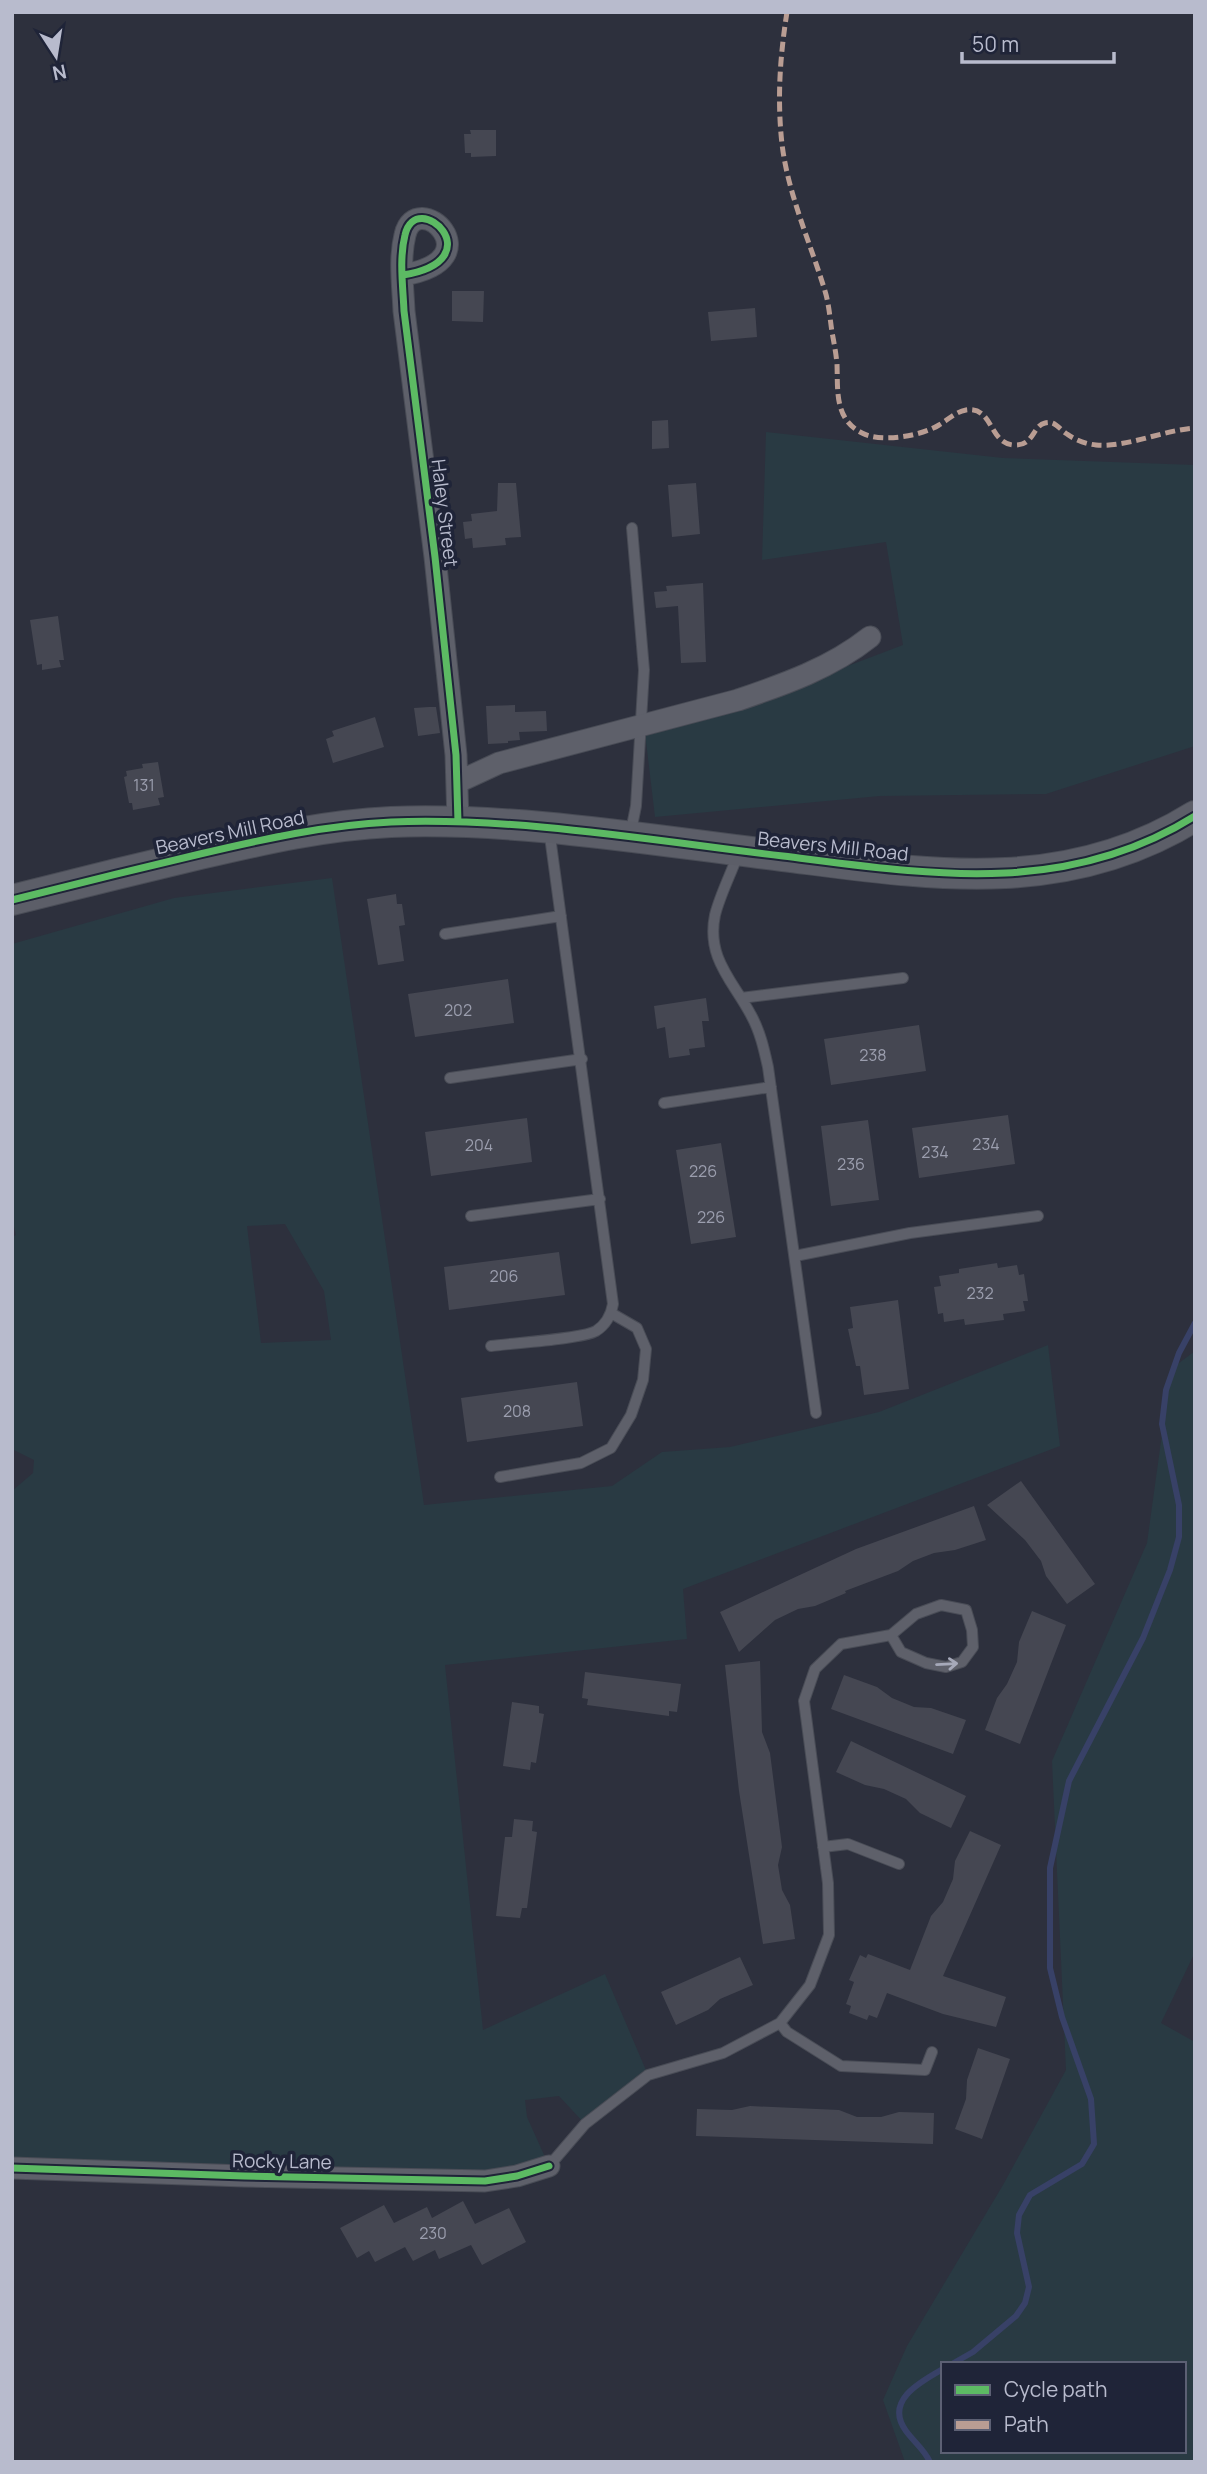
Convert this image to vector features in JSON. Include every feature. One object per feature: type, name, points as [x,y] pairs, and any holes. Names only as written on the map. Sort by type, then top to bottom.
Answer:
[{"type":"street","name":"Haley Street","points":[[403,275],[404,311],[435,557],[458,782]]},
{"type":"street","points":[[458,822],[458,782],[499,763],[738,700],[777,687],[828,665],[870,637]]},
{"type":"street","name":"Beavers Mill Road","points":[[12,900],[298,832],[391,822],[458,822],[549,829],[893,870],[969,875],[1059,867],[1103,857],[1154,838],[1195,816]]},
{"type":"street","name":"Rocky Lane","points":[[12,2168],[244,2176],[485,2180],[517,2176],[549,2166]]},
{"type":"lane","points":[[630,838],[636,806],[644,670],[632,528]]},
{"type":"lane","points":[[491,1346],[590,1333],[605,1324],[613,1304],[549,829]]},
{"type":"lane","points":[[739,851],[716,915],[716,955],[726,978],[752,1017],[763,1044],[816,1413]]},
{"type":"lane","points":[[445,934],[561,916]]},
{"type":"lane","points":[[741,998],[903,978]]},
{"type":"lane","points":[[450,1078],[582,1059]]},
{"type":"lane","points":[[664,1103],[771,1087]]},
{"type":"lane","points":[[471,1216],[600,1199]]},
{"type":"lane","points":[[795,1256],[910,1233],[1038,1216]]},
{"type":"lane","points":[[500,1478],[581,1463],[611,1448],[631,1415],[643,1380],[646,1349],[637,1328],[611,1313]]},
{"type":"lane","points":[[549,2166],[585,2124],[648,2075],[723,2053],[780,2023],[810,1985],[829,1934],[828,1883],[804,1701],[815,1669],[841,1644],[891,1635],[916,1614],[942,1605],[966,1610],[972,1630],[973,1647],[962,1662],[946,1667],[926,1663],[901,1652],[891,1635]]},
{"type":"lane","points":[[824,1847],[848,1844],[899,1864]]},
{"type":"lane","points":[[780,2023],[787,2032],[841,2066],[925,2070],[932,2052]]},
{"type":"shaded area","points":[[766,432],[1003,458],[1195,465],[1195,746],[1046,794],[880,796],[655,817],[645,733],[734,709],[903,645],[886,542],[762,560]]},
{"type":"shaded area","points":[[332,878],[424,1505],[612,1486],[662,1452],[730,1447],[879,1412],[1048,1345],[1060,1446],[683,1589],[687,1639],[445,1665],[483,2030],[605,1974],[648,2075],[585,2124],[559,2096],[525,2100],[527,2117],[549,2166],[517,2176],[12,2168],[12,1491],[33,1473],[34,1460],[12,1449],[12,1237],[16,1235],[12,1219],[12,944],[174,898]],"holes":[[[285,1224],[324,1291],[331,1340],[261,1343],[247,1226]]]},
{"type":"shaded area","points":[[1195,1351],[1195,1952],[1161,2023],[1195,2042],[1195,2462],[905,2462],[883,2400],[907,2346],[1003,2185],[1066,2070],[1052,1761],[1147,1543],[1171,1369]]},
{"type":"building","points":[[470,130],[496,130],[496,156],[471,157],[471,153],[465,153],[464,134],[471,134]]},
{"type":"building","points":[[452,291],[484,291],[483,322],[452,321]]},
{"type":"building","points":[[755,308],[757,337],[711,341],[708,312]]},
{"type":"building","points":[[668,420],[669,448],[652,449],[652,421]]},
{"type":"building","points":[[498,483],[516,483],[521,537],[505,538],[506,545],[473,548],[472,538],[465,539],[463,522],[472,521],[471,514],[497,511]]},
{"type":"building","points":[[696,483],[700,534],[672,537],[668,485]]},
{"type":"building","points":[[703,583],[706,662],[681,663],[678,606],[656,608],[654,592],[667,591],[666,586]]},
{"type":"building","points":[[58,616],[64,660],[59,660],[61,667],[42,670],[42,664],[37,665],[30,620]]},
{"type":"building","points":[[515,705],[515,712],[546,711],[547,731],[519,732],[520,740],[488,744],[486,706]]},
{"type":"building","points":[[436,707],[440,733],[418,736],[414,708]]},
{"type":"building","points":[[375,717],[384,747],[333,763],[326,739],[334,736],[332,731]]},
{"type":"building","points":[[158,762],[164,797],[158,798],[160,805],[133,810],[124,777],[127,776],[126,771],[143,768],[142,764]]},
{"type":"building","points":[[396,894],[397,904],[402,904],[405,925],[399,926],[404,961],[378,965],[367,899]]},
{"type":"building","points":[[508,979],[514,1023],[415,1037],[408,994]]},
{"type":"building","points":[[706,998],[709,1021],[702,1021],[705,1047],[689,1049],[690,1055],[669,1058],[665,1027],[657,1029],[654,1006]]},
{"type":"building","points":[[919,1025],[926,1071],[831,1085],[824,1039]]},
{"type":"building","points":[[1008,1115],[1015,1164],[919,1178],[912,1128]]},
{"type":"building","points":[[527,1118],[532,1162],[431,1176],[425,1132]]},
{"type":"building","points":[[868,1120],[879,1200],[831,1206],[821,1126]]},
{"type":"building","points":[[721,1143],[736,1237],[691,1244],[676,1150]]},
{"type":"building","points":[[559,1252],[565,1295],[449,1310],[444,1267]]},
{"type":"building","points":[[997,1263],[998,1268],[1017,1265],[1019,1275],[1024,1274],[1028,1301],[1023,1301],[1025,1311],[1003,1314],[1004,1320],[965,1325],[964,1319],[944,1322],[943,1313],[938,1314],[934,1287],[941,1286],[939,1276],[959,1273],[959,1269]]},
{"type":"building","points":[[898,1300],[909,1389],[864,1395],[860,1366],[856,1366],[848,1329],[853,1328],[850,1307]]},
{"type":"building","points":[[577,1382],[583,1426],[467,1442],[461,1398]]},
{"type":"building","points":[[1021,1481],[1095,1584],[1067,1604],[1046,1576],[1041,1561],[1025,1540],[987,1505]]},
{"type":"building","points":[[974,1506],[986,1540],[955,1550],[934,1553],[815,1606],[798,1609],[775,1620],[739,1652],[720,1612],[856,1549]]},
{"type":"building","points":[[1032,1611],[1066,1625],[1020,1744],[985,1730],[997,1698],[1017,1662],[1019,1642]]},
{"type":"building","points":[[760,1661],[762,1732],[770,1753],[782,1847],[778,1865],[782,1890],[790,1905],[795,1939],[763,1944],[739,1791],[725,1665]]},
{"type":"building","points":[[585,1672],[681,1684],[677,1712],[669,1711],[669,1716],[587,1705],[588,1699],[582,1698]]},
{"type":"building","points":[[844,1675],[877,1687],[892,1698],[914,1707],[931,1708],[966,1720],[953,1754],[831,1709]]},
{"type":"building","points":[[512,1702],[539,1706],[539,1713],[544,1714],[536,1763],[531,1762],[530,1770],[503,1766]]},
{"type":"building","points":[[851,1741],[966,1796],[951,1828],[920,1813],[906,1799],[836,1772]]},
{"type":"building","points":[[514,1819],[533,1821],[532,1831],[537,1832],[527,1908],[522,1908],[520,1918],[496,1916],[505,1837],[512,1837]]},
{"type":"building","points":[[970,1831],[1001,1845],[943,1976],[1006,1997],[996,2027],[943,2014],[887,1993],[877,2018],[869,2015],[867,2020],[849,2013],[851,2006],[846,2004],[854,1982],[849,1980],[860,1955],[866,1958],[868,1954],[910,1970],[931,1916],[943,1902],[953,1879],[955,1861]]},
{"type":"building","points":[[740,1957],[753,1985],[720,1999],[708,2010],[676,2025],[661,1992]]},
{"type":"building","points":[[978,2048],[1010,2059],[982,2139],[955,2129],[966,2099],[967,2080]]},
{"type":"building","points":[[750,2106],[839,2110],[857,2117],[881,2117],[899,2112],[934,2113],[933,2144],[696,2136],[697,2109],[732,2110]]},
{"type":"building","points":[[463,2201],[475,2224],[509,2208],[526,2242],[482,2265],[471,2245],[439,2259],[435,2250],[413,2261],[405,2247],[375,2262],[369,2251],[357,2258],[340,2228],[384,2205],[394,2223],[427,2207],[432,2218]]},
{"type":"waterway","points":[[956,2362],[973,2352],[1016,2316],[1025,2303],[1029,2287],[1017,2233],[1019,2215],[1030,2195],[1082,2164],[1094,2144],[1091,2099],[1062,2017],[1050,1968],[1050,1868],[1069,1781],[1143,1638],[1170,1570],[1179,1537],[1179,1505],[1162,1424],[1166,1390],[1179,1353],[1195,1323]]},
{"type":"waterway","points":[[930,2462],[906,2431],[900,2420],[899,2410],[915,2386],[941,2370]]},
{"type":"marked path","points":[[787,12],[781,61],[782,144],[794,200],[826,296],[837,360],[839,403],[846,420],[862,433],[890,438],[931,429],[955,414],[975,410],[986,419],[999,438],[1013,445],[1025,443],[1037,428],[1048,422],[1077,440],[1096,445],[1119,444],[1195,428]]},
{"type":"cycle path","points":[[403,275],[430,267],[444,256],[447,243],[443,231],[434,222],[422,218],[412,222],[403,244],[402,273],[404,311],[435,557],[456,755],[458,822]]},
{"type":"cycle path","points":[[12,900],[248,843],[319,829],[391,822],[439,821],[537,827],[889,869],[993,874],[1045,869],[1095,859],[1146,842],[1195,816]]},
{"type":"cycle path","points":[[12,2168],[485,2181],[517,2176],[549,2166]]}]
